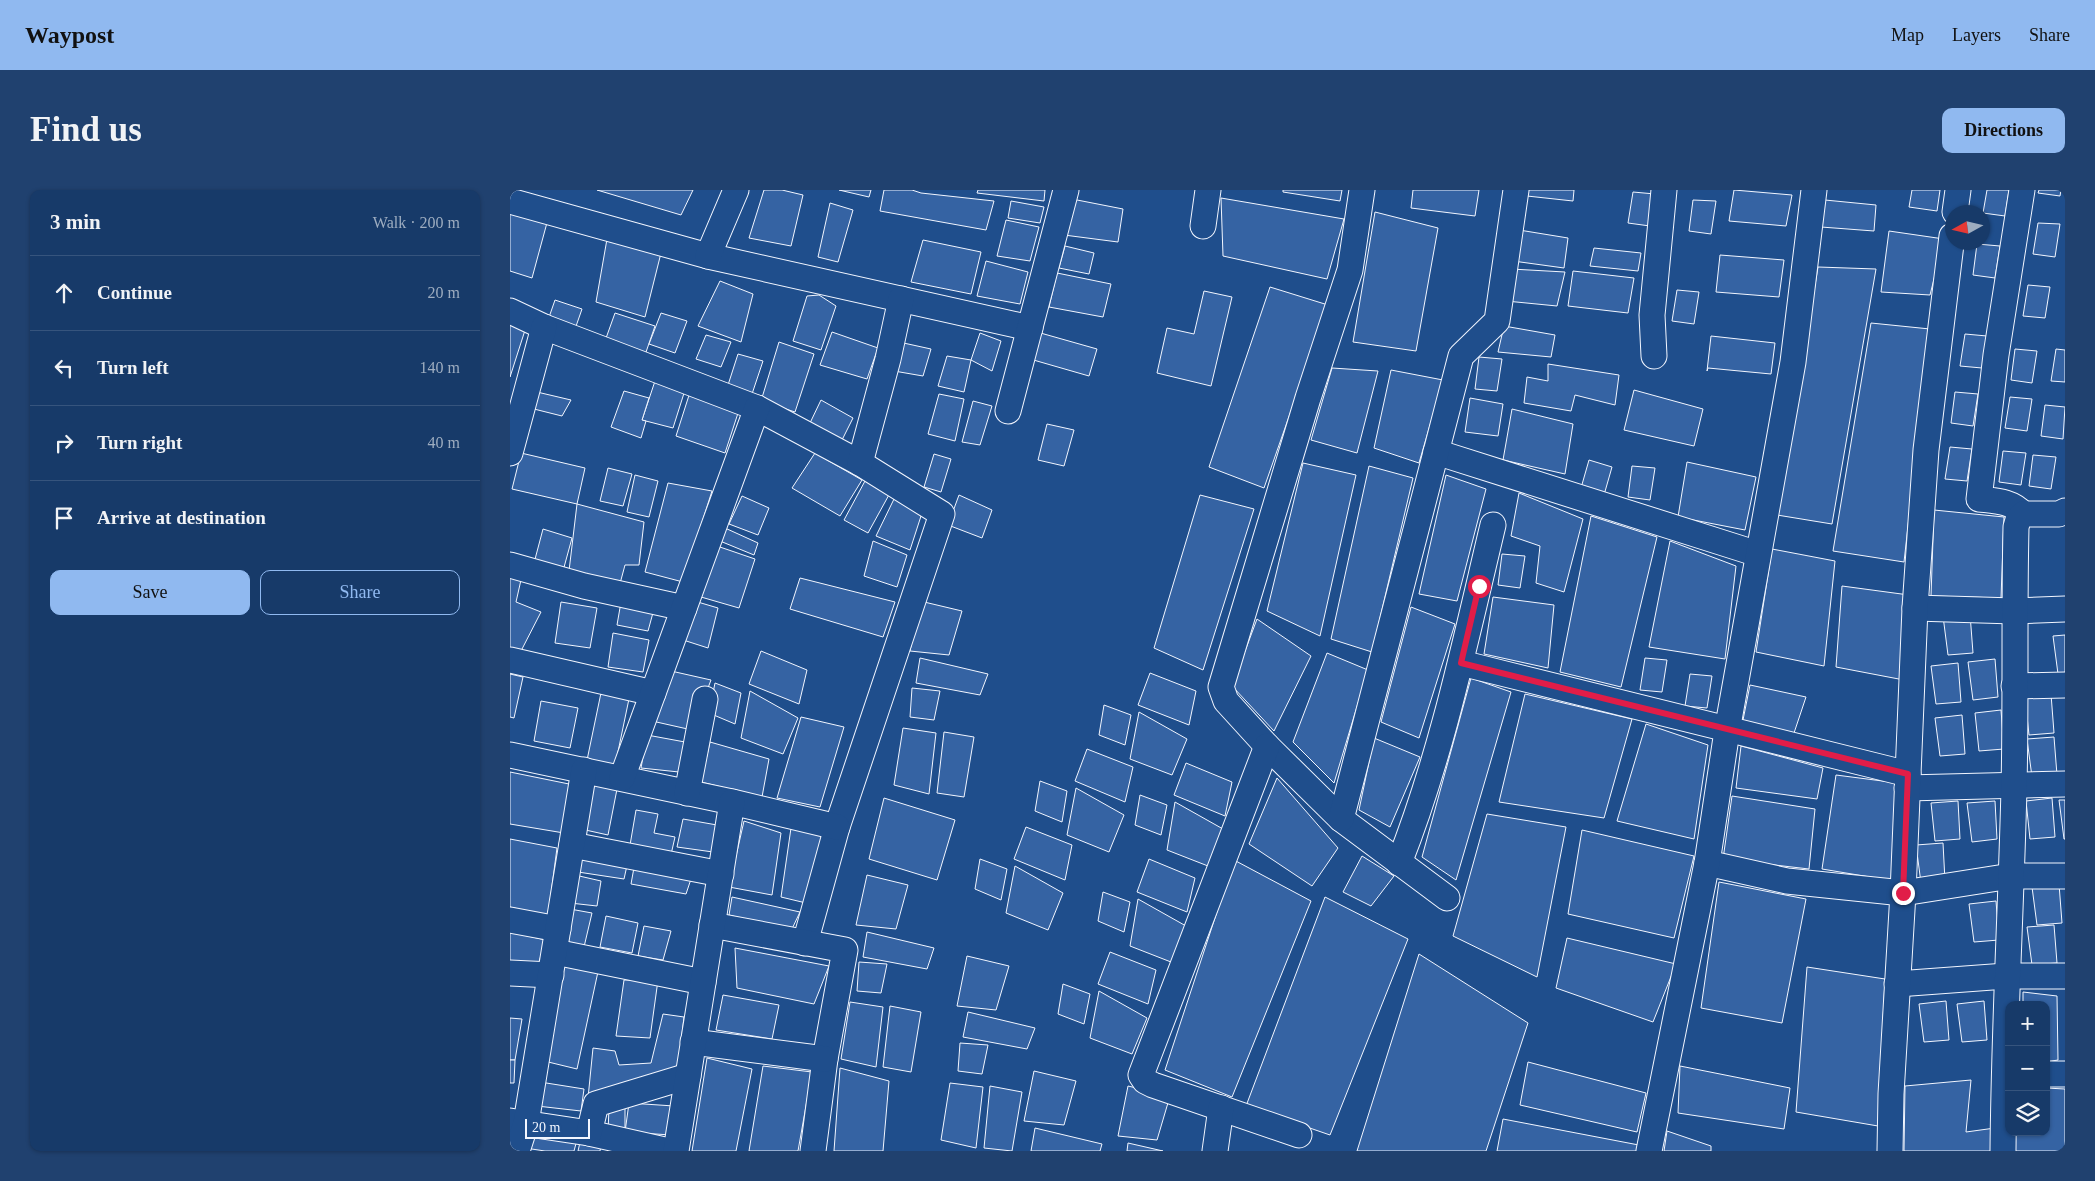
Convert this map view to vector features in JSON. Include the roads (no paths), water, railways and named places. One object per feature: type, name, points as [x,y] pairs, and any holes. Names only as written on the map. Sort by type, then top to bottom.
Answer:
[{"type":"street","points":[[708,256],[736,190]]},
{"type":"street","points":[[1008,411],[1066,190]]},
{"type":"street","points":[[1203,226],[1208,190]]},
{"type":"street","points":[[1362,190],[1350,270],[1344,293],[1308,398],[1221,680],[1222,692],[1226,701],[1267,746],[1341,819],[1447,898]]},
{"type":"street","points":[[1341,819],[1461,356],[1497,321],[1516,190]]},
{"type":"street","points":[[1654,356],[1652,315],[1664,190]]},
{"type":"street","points":[[1649,1151],[1707,863],[1727,730],[1794,362],[1814,190]]},
{"type":"street","points":[[1956,205],[1958,190]]},
{"type":"street","points":[[2022,190],[1996,355],[1979,499],[2008,503],[2016,506],[2023,514],[2059,514],[2065,511]]},
{"type":"street","points":[[510,201],[708,256],[1030,328]]},
{"type":"street","points":[[1890,1151],[1915,608],[1926,450],[1950,250]]},
{"type":"street","points":[[860,463],[888,359],[901,299]]},
{"type":"street","points":[[510,311],[544,327],[757,408],[860,463],[942,514],[837,827],[805,943]]},
{"type":"street","points":[[510,453],[544,327]]},
{"type":"street","points":[[622,778],[757,408]]},
{"type":"street","points":[[1436,452],[1758,554]]},
{"type":"street","points":[[2006,1046],[2006,976],[2014,785],[2016,527],[2023,514]]},
{"type":"street","points":[[1399,863],[1409,839],[1451,704],[1494,524]]},
{"type":"street","points":[[510,565],[584,586],[684,608]]},
{"type":"street","points":[[1915,608],[2014,611],[2065,609]]},
{"type":"street","points":[[510,660],[653,693]]},
{"type":"street","points":[[1461,663],[1727,730],[1907,781],[2014,785],[2065,784]]},
{"type":"street","points":[[2014,686],[2065,685]]},
{"type":"street","points":[[687,793],[705,699]]},
{"type":"street","points":[[1267,746],[1141,1075],[1144,1081],[1153,1085],[1299,1135]]},
{"type":"street","points":[[510,755],[732,802],[837,827]]},
{"type":"street","points":[[517,1151],[518,1122],[555,952],[584,770]]},
{"type":"street","points":[[676,1151],[732,802]]},
{"type":"street","points":[[572,845],[721,874]]},
{"type":"street","points":[[1707,863],[1787,881],[1903,893],[2011,876],[2065,876]]},
{"type":"street","points":[[510,920],[555,952],[703,982]]},
{"type":"street","points":[[712,925],[845,950],[825,1059],[813,1151]]},
{"type":"street","points":[[510,973],[555,952]]},
{"type":"street","points":[[1897,984],[2006,976],[2065,976]]},
{"type":"street","points":[[693,1042],[825,1059]]},
{"type":"street","points":[[2050,1074],[2065,1074]]},
{"type":"street","points":[[588,1133],[596,1104],[688,1076]]},
{"type":"street","points":[[2004,1151],[2006,1091]]},
{"type":"street","points":[[1215,1151],[1221,1108]]},
{"type":"street","points":[[518,1122],[588,1133],[669,1151]]}]
